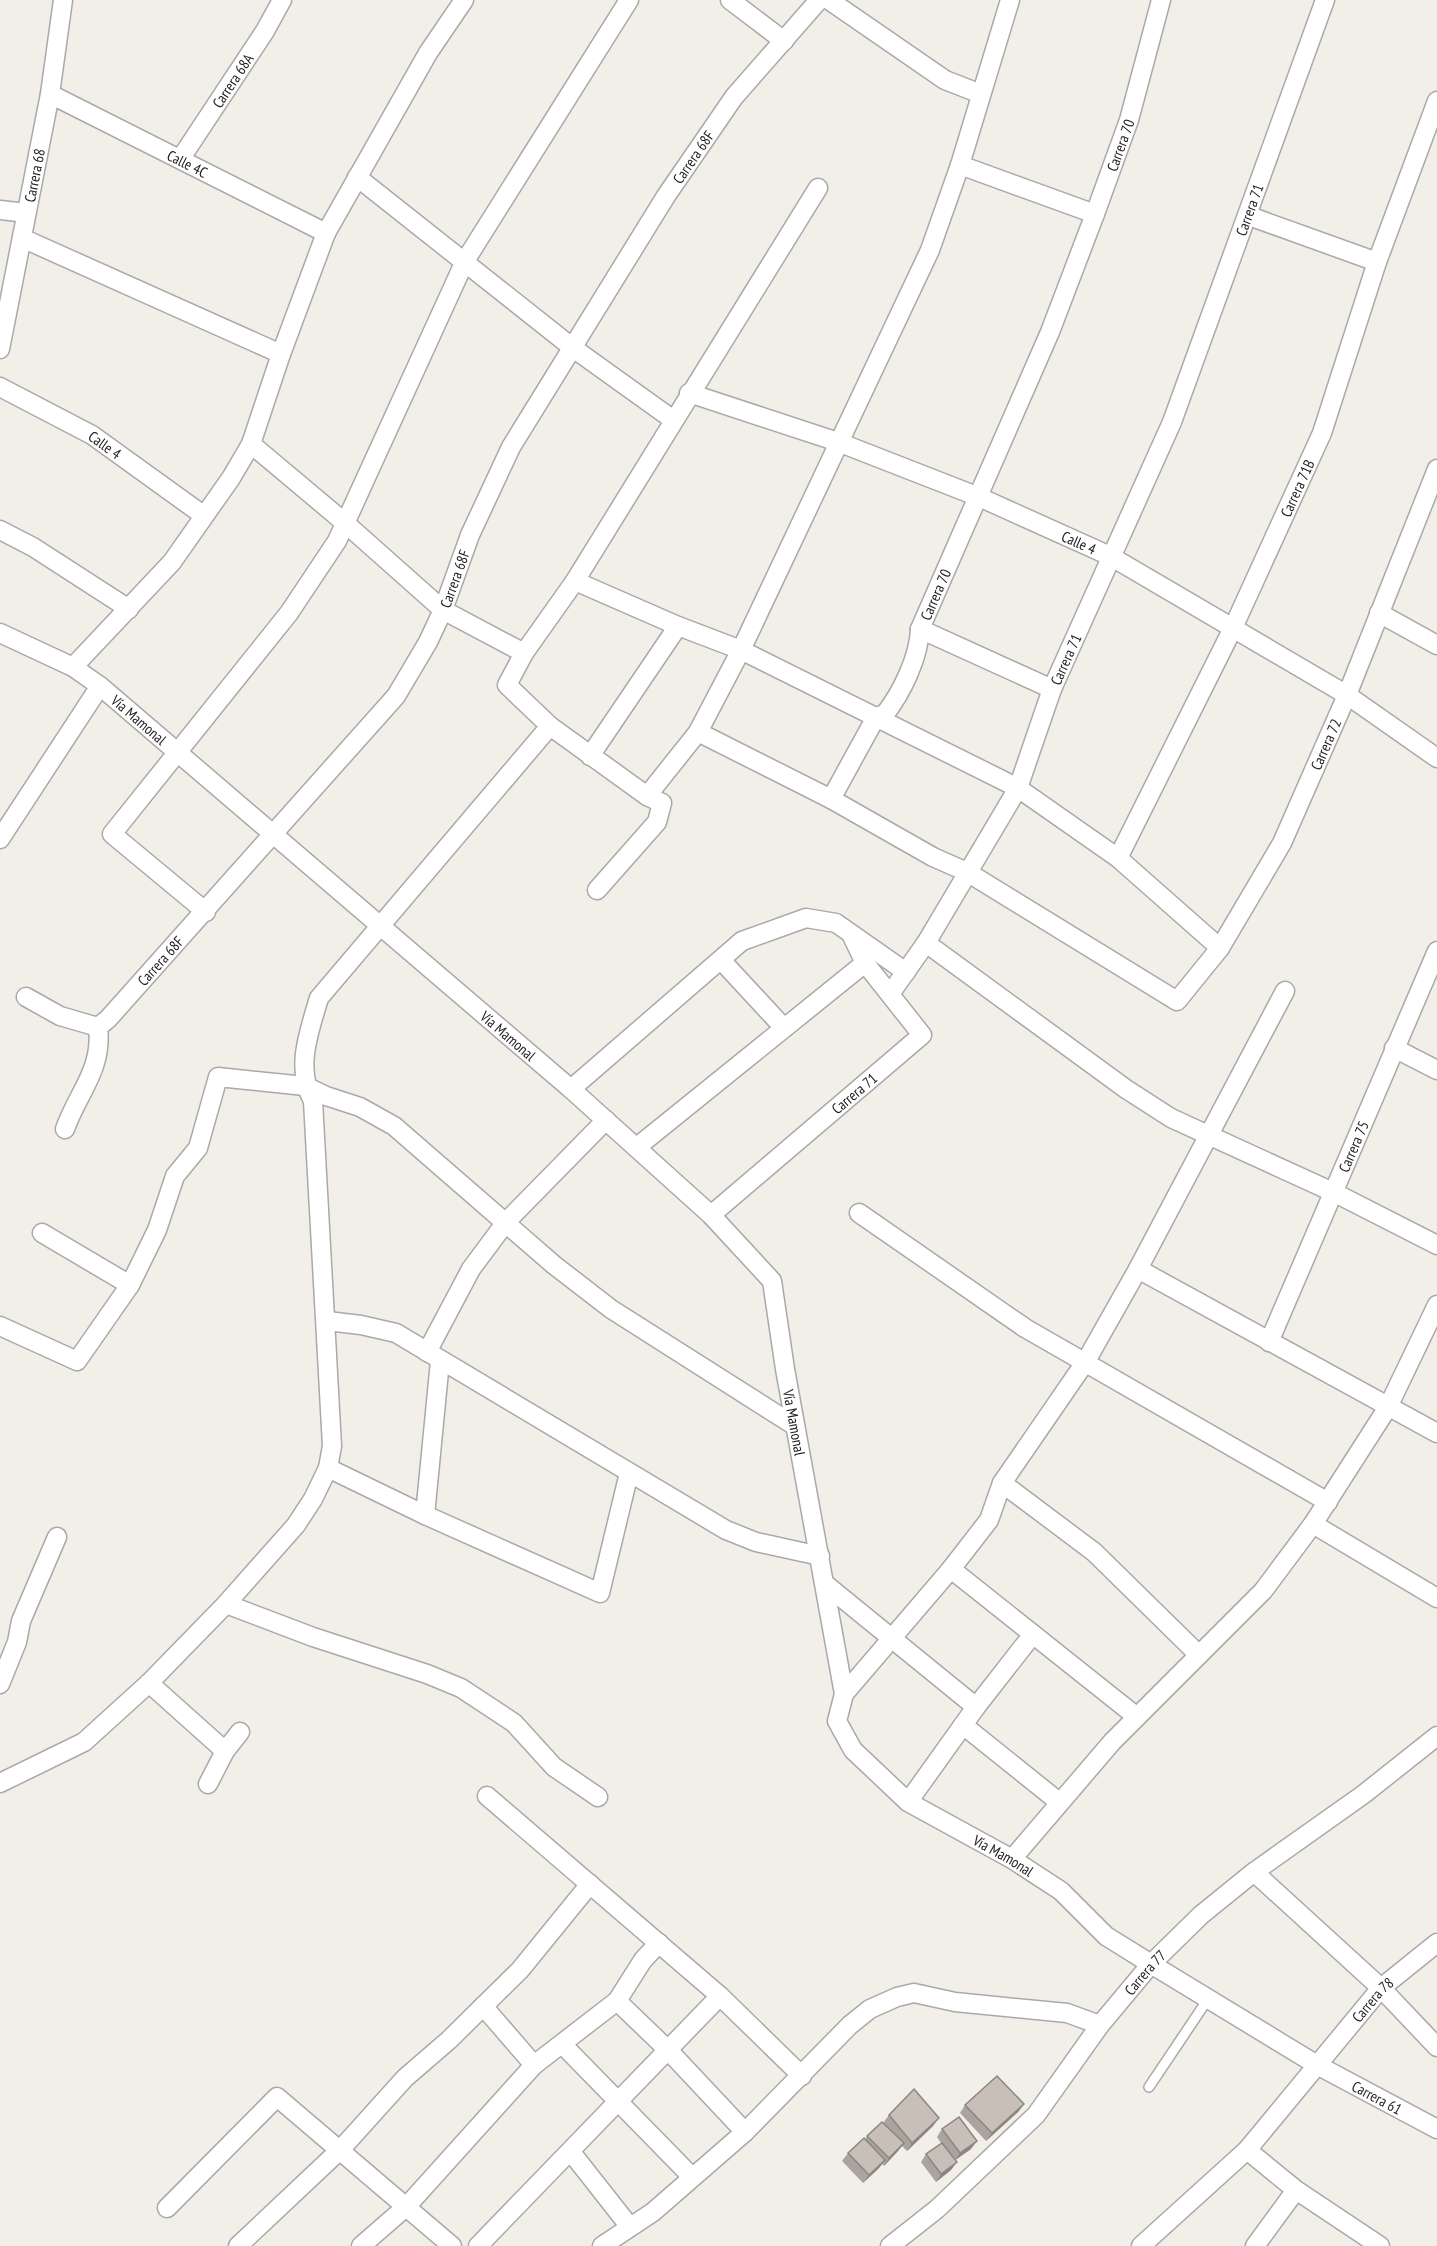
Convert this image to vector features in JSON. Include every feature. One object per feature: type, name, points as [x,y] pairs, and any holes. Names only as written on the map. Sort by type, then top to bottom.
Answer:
[{"type":"street","name":"Carrera 68","points":[[0,349],[50,94],[63,0]]},
{"type":"street","name":"Carrera 68A","points":[[181,158],[265,31],[282,0]]},
{"type":"street","points":[[73,667],[172,562],[231,478],[250,444],[280,354],[326,233],[428,53],[464,0]]},
{"type":"street","points":[[206,912],[112,834],[289,613],[325,563],[465,261],[629,0]]},
{"type":"street","points":[[730,0],[784,41]]},
{"type":"street","name":"Carrera 68F","points":[[98,1027],[108,1019],[206,912],[396,696],[444,610],[470,535],[511,447],[666,196],[734,97],[819,0]]},
{"type":"street","points":[[829,0],[945,80],[981,94]]},
{"type":"street","points":[[647,796],[698,732],[741,650],[930,250],[960,165],[1010,0]]},
{"type":"street","name":"Carrera 70","points":[[831,799],[876,717],[885,714],[891,705],[919,645],[920,629],[1050,332],[1129,120],[1161,0]]},
{"type":"street","name":"Carrera 71","points":[[711,1215],[922,1035],[890,994],[926,943],[1018,788],[1052,689],[1172,422],[1249,216],[1325,0]]},
{"type":"street","name":"Calle 4C","points":[[50,94],[326,233]]},
{"type":"street","name":"Carrera 71B","points":[[1118,858],[1233,628],[1322,433],[1377,262],[1437,101]]},
{"type":"street","points":[[960,165],[1095,214]]},
{"type":"street","points":[[357,177],[573,348],[672,419]]},
{"type":"street","points":[[597,890],[657,822],[662,803],[647,796],[550,726],[507,685],[524,653],[575,581],[672,419],[818,188]]},
{"type":"street","points":[[0,210],[26,213]]},
{"type":"street","points":[[1249,216],[1377,262]]},
{"type":"street","points":[[22,238],[280,354]]},
{"type":"street","name":"Calle 4","points":[[0,387],[92,435],[203,515]]},
{"type":"street","name":"Calle 4","points":[[689,393],[838,442],[979,497],[1110,556],[1347,696],[1437,758]]},
{"type":"street","points":[[250,444],[344,522],[444,610],[524,653]]},
{"type":"street","name":"Carrera 72","points":[[968,872],[1177,1000],[1220,948],[1282,843],[1310,774],[1347,696],[1437,469]]},
{"type":"street","points":[[0,530],[33,547],[129,609]]},
{"type":"street","points":[[575,581],[678,626],[741,650],[1018,788],[1118,858],[1220,948]]},
{"type":"street","points":[[1379,613],[1437,645]]},
{"type":"street","points":[[590,756],[678,626]]},
{"type":"street","points":[[920,629],[1052,689]]},
{"type":"street","name":"Vía Mamonal","points":[[0,633],[73,667],[100,686],[273,836],[380,924],[637,1147],[711,1215],[772,1281],[795,1426],[844,1694],[837,1721],[853,1750],[908,1802],[1012,1859],[1061,1891],[1106,1936],[1317,2065]]},
{"type":"street","points":[[2,829],[100,686]]},
{"type":"street","points":[[0,1783],[84,1742],[149,1683],[226,1604],[296,1525],[313,1499],[328,1468],[332,1446],[327,1321],[313,1101],[305,1086],[303,1075],[308,1036],[319,998],[550,726]]},
{"type":"street","points":[[698,732],[831,799],[933,857],[968,872]]},
{"type":"street","points":[[571,1089],[742,941],[806,918],[836,923],[906,972]]},
{"type":"street","points":[[851,933],[865,963],[890,994]]},
{"type":"street","points":[[926,943],[1126,1089],[1171,1118],[1335,1193],[1437,1245]]},
{"type":"street","name":"Carrera 75","points":[[1269,1342],[1335,1193],[1394,1048],[1437,951]]},
{"type":"street","points":[[721,960],[784,1028]]},
{"type":"street","points":[[637,1147],[865,963]]},
{"type":"street","points":[[844,1694],[891,1636],[951,1569],[989,1520],[1002,1483],[1086,1360],[1138,1269],[1210,1137],[1285,991]]},
{"type":"street","points":[[26,997],[60,1016],[98,1027],[100,1046],[96,1064],[65,1129]]},
{"type":"street","points":[[1394,1048],[1437,1070]]},
{"type":"street","points":[[0,1326],[77,1361],[130,1286],[157,1230],[174,1176],[198,1148],[218,1077],[305,1086],[326,1096],[360,1107],[394,1125],[554,1265],[629,1322],[795,1426]]},
{"type":"street","points":[[425,1515],[434,1356],[471,1269],[506,1222],[606,1120]]},
{"type":"street","points":[[859,1213],[1026,1328],[1086,1360],[1328,1502]]},
{"type":"street","points":[[42,1233],[130,1286]]},
{"type":"street","points":[[1138,1269],[1437,1433]]},
{"type":"street","points":[[1012,1859],[1059,1802],[1137,1717],[1263,1591],[1328,1502],[1388,1407],[1437,1305]]},
{"type":"street","points":[[327,1321],[378,1328],[396,1333],[726,1530],[756,1542],[819,1556]]},
{"type":"street","points":[[328,1468],[425,1515],[600,1593],[629,1473]]},
{"type":"street","points":[[1002,1483],[1094,1552],[1199,1655]]},
{"type":"street","points":[[1313,1524],[1437,1598]]},
{"type":"street","points":[[0,1684],[17,1642],[21,1621],[57,1537]]},
{"type":"street","points":[[951,1569],[1137,1717]]},
{"type":"street","points":[[825,1584],[976,1707]]},
{"type":"street","points":[[226,1604],[461,1688],[514,1723],[554,1767],[598,1797]]},
{"type":"street","points":[[908,1802],[976,1707],[1033,1634]]},
{"type":"street","points":[[149,1683],[225,1751]]},
{"type":"street","points":[[963,1725],[1059,1802]]},
{"type":"street","points":[[208,1784],[225,1751],[240,1732]]},
{"type":"street","name":"Carrera 77","points":[[890,2246],[937,2208],[1035,2115],[1100,2025],[1151,1964],[1201,1915],[1254,1872],[1364,1794],[1437,1736]]},
{"type":"street","points":[[487,1796],[720,1996],[802,2076]]},
{"type":"street","points":[[1254,1872],[1381,1988],[1437,2047]]},
{"type":"street","points":[[238,2246],[341,2149],[405,2078],[520,1970],[590,1884]]},
{"type":"street","points":[[361,2246],[407,2206],[534,2065],[617,2001],[643,1960],[659,1943]]},
{"type":"street","name":"Carrera 78","points":[[1317,2065],[1381,1988],[1437,1943]]},
{"type":"street","points":[[602,2246],[653,2212],[691,2176],[745,2132],[850,2025],[870,2009],[897,1997],[914,1993],[955,2002],[1067,2013],[1100,2025]]},
{"type":"street","points":[[478,2246],[572,2152],[720,1996]]},
{"type":"street","points":[[617,2001],[668,2050],[745,2132]]},
{"type":"street","points":[[483,2006],[534,2065]]},
{"type":"street","points":[[562,2044],[691,2176]]},
{"type":"street","points":[[1141,2246],[1247,2150],[1317,2065]]},
{"type":"street","name":"Carrera 61","points":[[1317,2065],[1437,2129]]},
{"type":"street","points":[[167,2208],[277,2097],[341,2149],[452,2246]]},
{"type":"street","points":[[1247,2150],[1296,2190],[1380,2246]]},
{"type":"street","points":[[572,2152],[630,2227]]},
{"type":"street","points":[[1255,2246],[1296,2190]]},
{"type":"lane","points":[[1149,2087],[1208,1999]]},
{"type":"building","points":[[997,2076],[1024,2104],[992,2133],[965,2105]]},
{"type":"building","points":[[914,2089],[939,2118],[912,2143],[889,2115]]},
{"type":"building","points":[[959,2117],[977,2141],[960,2153],[942,2129]]},
{"type":"building","points":[[882,2122],[904,2143],[889,2158],[867,2136]]},
{"type":"building","points":[[864,2138],[885,2160],[869,2175],[848,2153]]},
{"type":"building","points":[[942,2143],[957,2162],[941,2174],[926,2154]]}]
